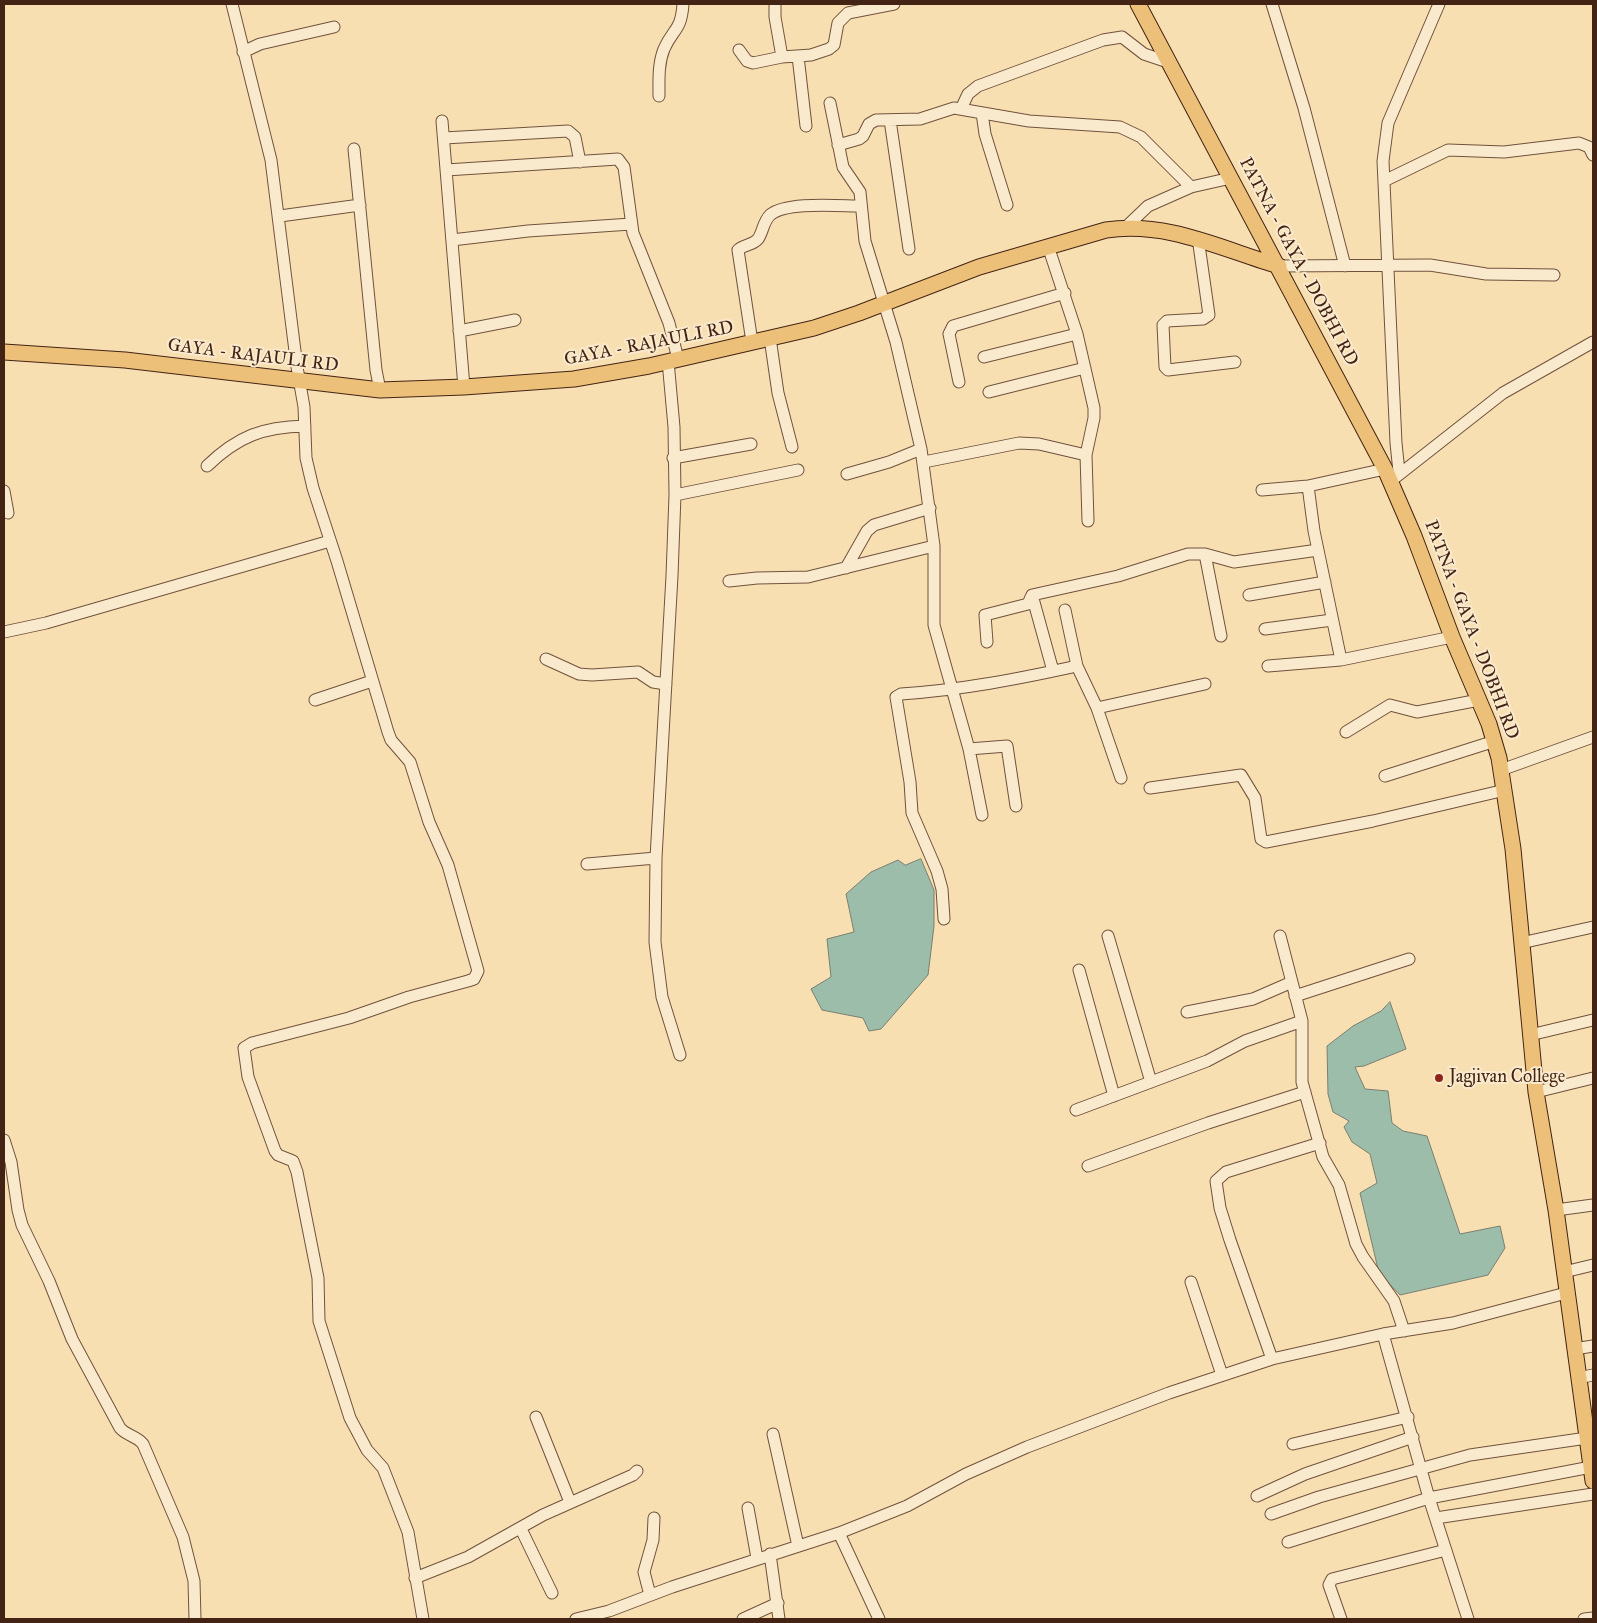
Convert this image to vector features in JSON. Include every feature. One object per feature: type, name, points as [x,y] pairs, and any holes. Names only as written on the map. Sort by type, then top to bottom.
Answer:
[{"type":"main road","name":"PATNA - GAYA - DOBHI RD","points":[[1138,4],[1392,474],[1452,637],[1495,741],[1502,770],[1513,849],[1536,1092],[1556,1210],[1574,1349],[1586,1376],[1587,1438],[1592,1474]]},
{"type":"main road","name":"GAYA - RAJAULI RD","points":[[4,352],[134,361],[380,390],[464,387],[574,379],[673,360],[770,338],[838,321],[950,277],[1048,246],[1126,227],[1165,230],[1198,238],[1279,266]]},
{"type":"street","points":[[232,4],[268,145],[280,216],[283,256],[301,381],[306,458],[312,488],[388,732],[392,740],[410,762],[429,822],[448,865],[478,967],[477,975],[468,981],[409,997],[349,1018],[252,1043],[244,1048],[243,1056],[248,1077],[275,1151],[280,1157],[293,1161],[297,1172],[318,1278],[318,1321],[350,1418],[367,1450],[382,1468],[408,1532],[423,1619]]},
{"type":"street","points":[[659,96],[661,58],[666,46],[680,25],[683,4]]},
{"type":"street","points":[[775,4],[775,17],[782,57]]},
{"type":"street","points":[[739,50],[747,61],[753,62],[820,52],[834,45],[838,22],[848,12],[894,4]]},
{"type":"street","points":[[1272,4],[1304,108],[1345,266]]},
{"type":"street","points":[[1392,474],[1396,442],[1383,161],[1388,123],[1439,4]]},
{"type":"street","points":[[243,52],[268,42],[334,27]]},
{"type":"street","points":[[960,110],[968,94],[978,86],[1103,40],[1122,38],[1144,54],[1168,62]]},
{"type":"street","points":[[798,56],[806,126]]},
{"type":"street","points":[[830,103],[843,167],[858,186],[866,241],[896,342],[924,462],[934,546],[934,625],[968,749],[982,815]]},
{"type":"street","points":[[838,145],[860,139],[872,122],[920,118],[946,110],[960,110],[1029,121],[1120,127],[1142,137],[1191,187]]},
{"type":"street","points":[[982,113],[985,134],[1007,205]]},
{"type":"street","points":[[890,120],[909,249]]},
{"type":"street","points":[[442,121],[464,387]]},
{"type":"street","points":[[444,138],[568,131],[575,137],[580,162]]},
{"type":"street","points":[[1384,181],[1428,159],[1454,149],[1504,152],[1578,143],[1589,147],[1593,155]]},
{"type":"street","points":[[354,149],[376,370],[380,390]]},
{"type":"street","points":[[446,170],[618,159],[626,177],[631,224],[639,251],[669,322],[673,360],[675,495],[656,858],[655,942],[662,997],[680,1054]]},
{"type":"street","points":[[1126,227],[1148,206],[1191,187],[1231,178]]},
{"type":"street","points":[[280,216],[360,205]]},
{"type":"street","points":[[752,342],[738,250],[757,240],[764,223],[771,214],[777,211],[797,207],[861,206]]},
{"type":"street","points":[[452,240],[528,231],[631,224]]},
{"type":"street","points":[[1198,238],[1209,315],[1204,319],[1167,321],[1162,325],[1165,367],[1168,370],[1235,362]]},
{"type":"street","points":[[1048,246],[1077,334],[1086,368],[1094,418],[1086,455],[1088,521]]},
{"type":"street","points":[[1279,266],[1439,266],[1486,274],[1554,275]]},
{"type":"street","points":[[959,382],[950,334],[953,326],[1065,293]]},
{"type":"street","points":[[459,331],[515,320]]},
{"type":"street","points":[[984,357],[1077,334]]},
{"type":"street","points":[[770,338],[778,394],[792,447]]},
{"type":"street","points":[[1262,490],[1308,486],[1392,474],[1503,393],[1593,342]]},
{"type":"street","points":[[989,392],[1086,368]]},
{"type":"street","points":[[207,466],[221,453],[259,431],[276,427],[305,426]]},
{"type":"street","points":[[924,462],[1019,443],[1039,444],[1086,455]]},
{"type":"street","points":[[673,458],[751,444]]},
{"type":"street","points":[[847,474],[889,462],[921,449]]},
{"type":"street","points":[[675,495],[798,470]]},
{"type":"street","points":[[1308,486],[1318,550],[1341,660]]},
{"type":"street","points":[[4,491],[8,513]]},
{"type":"street","points":[[846,568],[867,531],[874,525],[930,508]]},
{"type":"street","points":[[4,632],[46,623],[330,541]]},
{"type":"street","points":[[729,581],[757,578],[808,577],[934,546]]},
{"type":"street","points":[[987,642],[985,616],[1028,604],[1031,597],[1036,594],[1118,576],[1188,554],[1205,554],[1234,562],[1281,557],[1318,550]]},
{"type":"street","points":[[1205,554],[1222,636]]},
{"type":"street","points":[[1249,595],[1325,582]]},
{"type":"street","points":[[1031,597],[1054,671]]},
{"type":"street","points":[[1065,610],[1076,666],[1097,708],[1121,778]]},
{"type":"street","points":[[1265,629],[1332,620]]},
{"type":"street","points":[[1268,666],[1341,660],[1452,637]]},
{"type":"street","points":[[546,660],[579,674],[638,672],[653,682],[666,684]]},
{"type":"street","points":[[944,919],[942,889],[937,871],[912,813],[910,782],[896,697],[901,694],[951,690],[1076,666]]},
{"type":"street","points":[[315,700],[372,681]]},
{"type":"street","points":[[1097,708],[1205,684]]},
{"type":"street","points":[[1346,732],[1390,705],[1417,712],[1479,700]]},
{"type":"street","points":[[1502,770],[1593,737]]},
{"type":"street","points":[[1385,776],[1495,741]]},
{"type":"street","points":[[968,749],[1007,746],[1016,806]]},
{"type":"street","points":[[1150,788],[1242,775],[1254,793],[1261,839],[1266,842],[1372,821],[1505,790]]},
{"type":"street","points":[[587,864],[656,858]]},
{"type":"street","points":[[1521,943],[1593,927]]},
{"type":"street","points":[[1108,936],[1151,1082]]},
{"type":"street","points":[[1280,936],[1302,1022],[1302,1076],[1305,1092],[1325,1162],[1337,1180],[1344,1198],[1356,1244],[1362,1257],[1394,1301],[1404,1331]]},
{"type":"street","points":[[1295,996],[1409,959]]},
{"type":"street","points":[[1079,970],[1114,1096]]},
{"type":"street","points":[[1186,1012],[1245,1001],[1292,982]]},
{"type":"street","points":[[1530,1036],[1593,1020]]},
{"type":"street","points":[[1076,1110],[1207,1061],[1245,1041],[1302,1022]]},
{"type":"street","points":[[1536,1092],[1593,1078]]},
{"type":"street","points":[[1088,1166],[1208,1123],[1305,1092]]},
{"type":"street","points":[[4,1140],[11,1162],[22,1225],[49,1281],[72,1339],[120,1428],[124,1433],[138,1438],[143,1444],[183,1536],[194,1581],[195,1619]]},
{"type":"street","points":[[1272,1359],[1230,1240],[1220,1208],[1216,1181],[1226,1172],[1320,1142]]},
{"type":"street","points":[[1556,1210],[1593,1205]]},
{"type":"street","points":[[1564,1272],[1593,1265]]},
{"type":"street","points":[[1191,1282],[1222,1375]]},
{"type":"street","points":[[576,1619],[608,1615],[650,1595],[757,1558],[839,1533],[907,1506],[966,1474],[1027,1447],[1222,1375],[1272,1359],[1383,1334],[1453,1322],[1566,1292]]},
{"type":"street","points":[[1383,1334],[1408,1417],[1429,1498],[1468,1619]]},
{"type":"street","points":[[1574,1349],[1593,1346]]},
{"type":"street","points":[[536,1417],[570,1502]]},
{"type":"street","points":[[1293,1444],[1408,1417]]},
{"type":"street","points":[[773,1434],[798,1546]]},
{"type":"street","points":[[1257,1496],[1305,1474],[1413,1436]]},
{"type":"street","points":[[1271,1514],[1319,1497],[1470,1456],[1587,1438]]},
{"type":"street","points":[[415,1578],[468,1557],[570,1502],[633,1476],[637,1471]]},
{"type":"street","points":[[1288,1542],[1429,1498],[1592,1474]]},
{"type":"street","points":[[1436,1518],[1593,1494]]},
{"type":"street","points":[[748,1508],[757,1558]]},
{"type":"street","points":[[650,1595],[644,1572],[653,1540],[654,1518]]},
{"type":"street","points":[[521,1529],[552,1593]]},
{"type":"street","points":[[839,1533],[879,1619]]},
{"type":"street","points":[[1341,1619],[1329,1585],[1332,1579],[1446,1550]]},
{"type":"street","points":[[770,1554],[779,1619]]},
{"type":"street","points":[[743,1619],[778,1603]]},
{"type":"street","points":[[1584,1619],[1593,1618]]},
{"type":"shaded area","points":[[921,859],[934,890],[934,926],[928,975],[881,1029],[869,1031],[863,1018],[822,1010],[811,989],[831,977],[827,939],[854,932],[846,894],[871,872],[898,860],[905,865]]},
{"type":"shaded area","points":[[1390,1002],[1406,1049],[1364,1066],[1355,1067],[1365,1089],[1388,1091],[1392,1123],[1403,1131],[1427,1136],[1460,1234],[1500,1226],[1505,1248],[1488,1275],[1400,1295],[1379,1273],[1360,1193],[1377,1183],[1370,1154],[1352,1142],[1344,1127],[1349,1121],[1333,1112],[1328,1094],[1327,1046],[1353,1026],[1381,1011]]},
{"type":"place","name":"Jagjivan College","points":[[1439,1078]]}]
